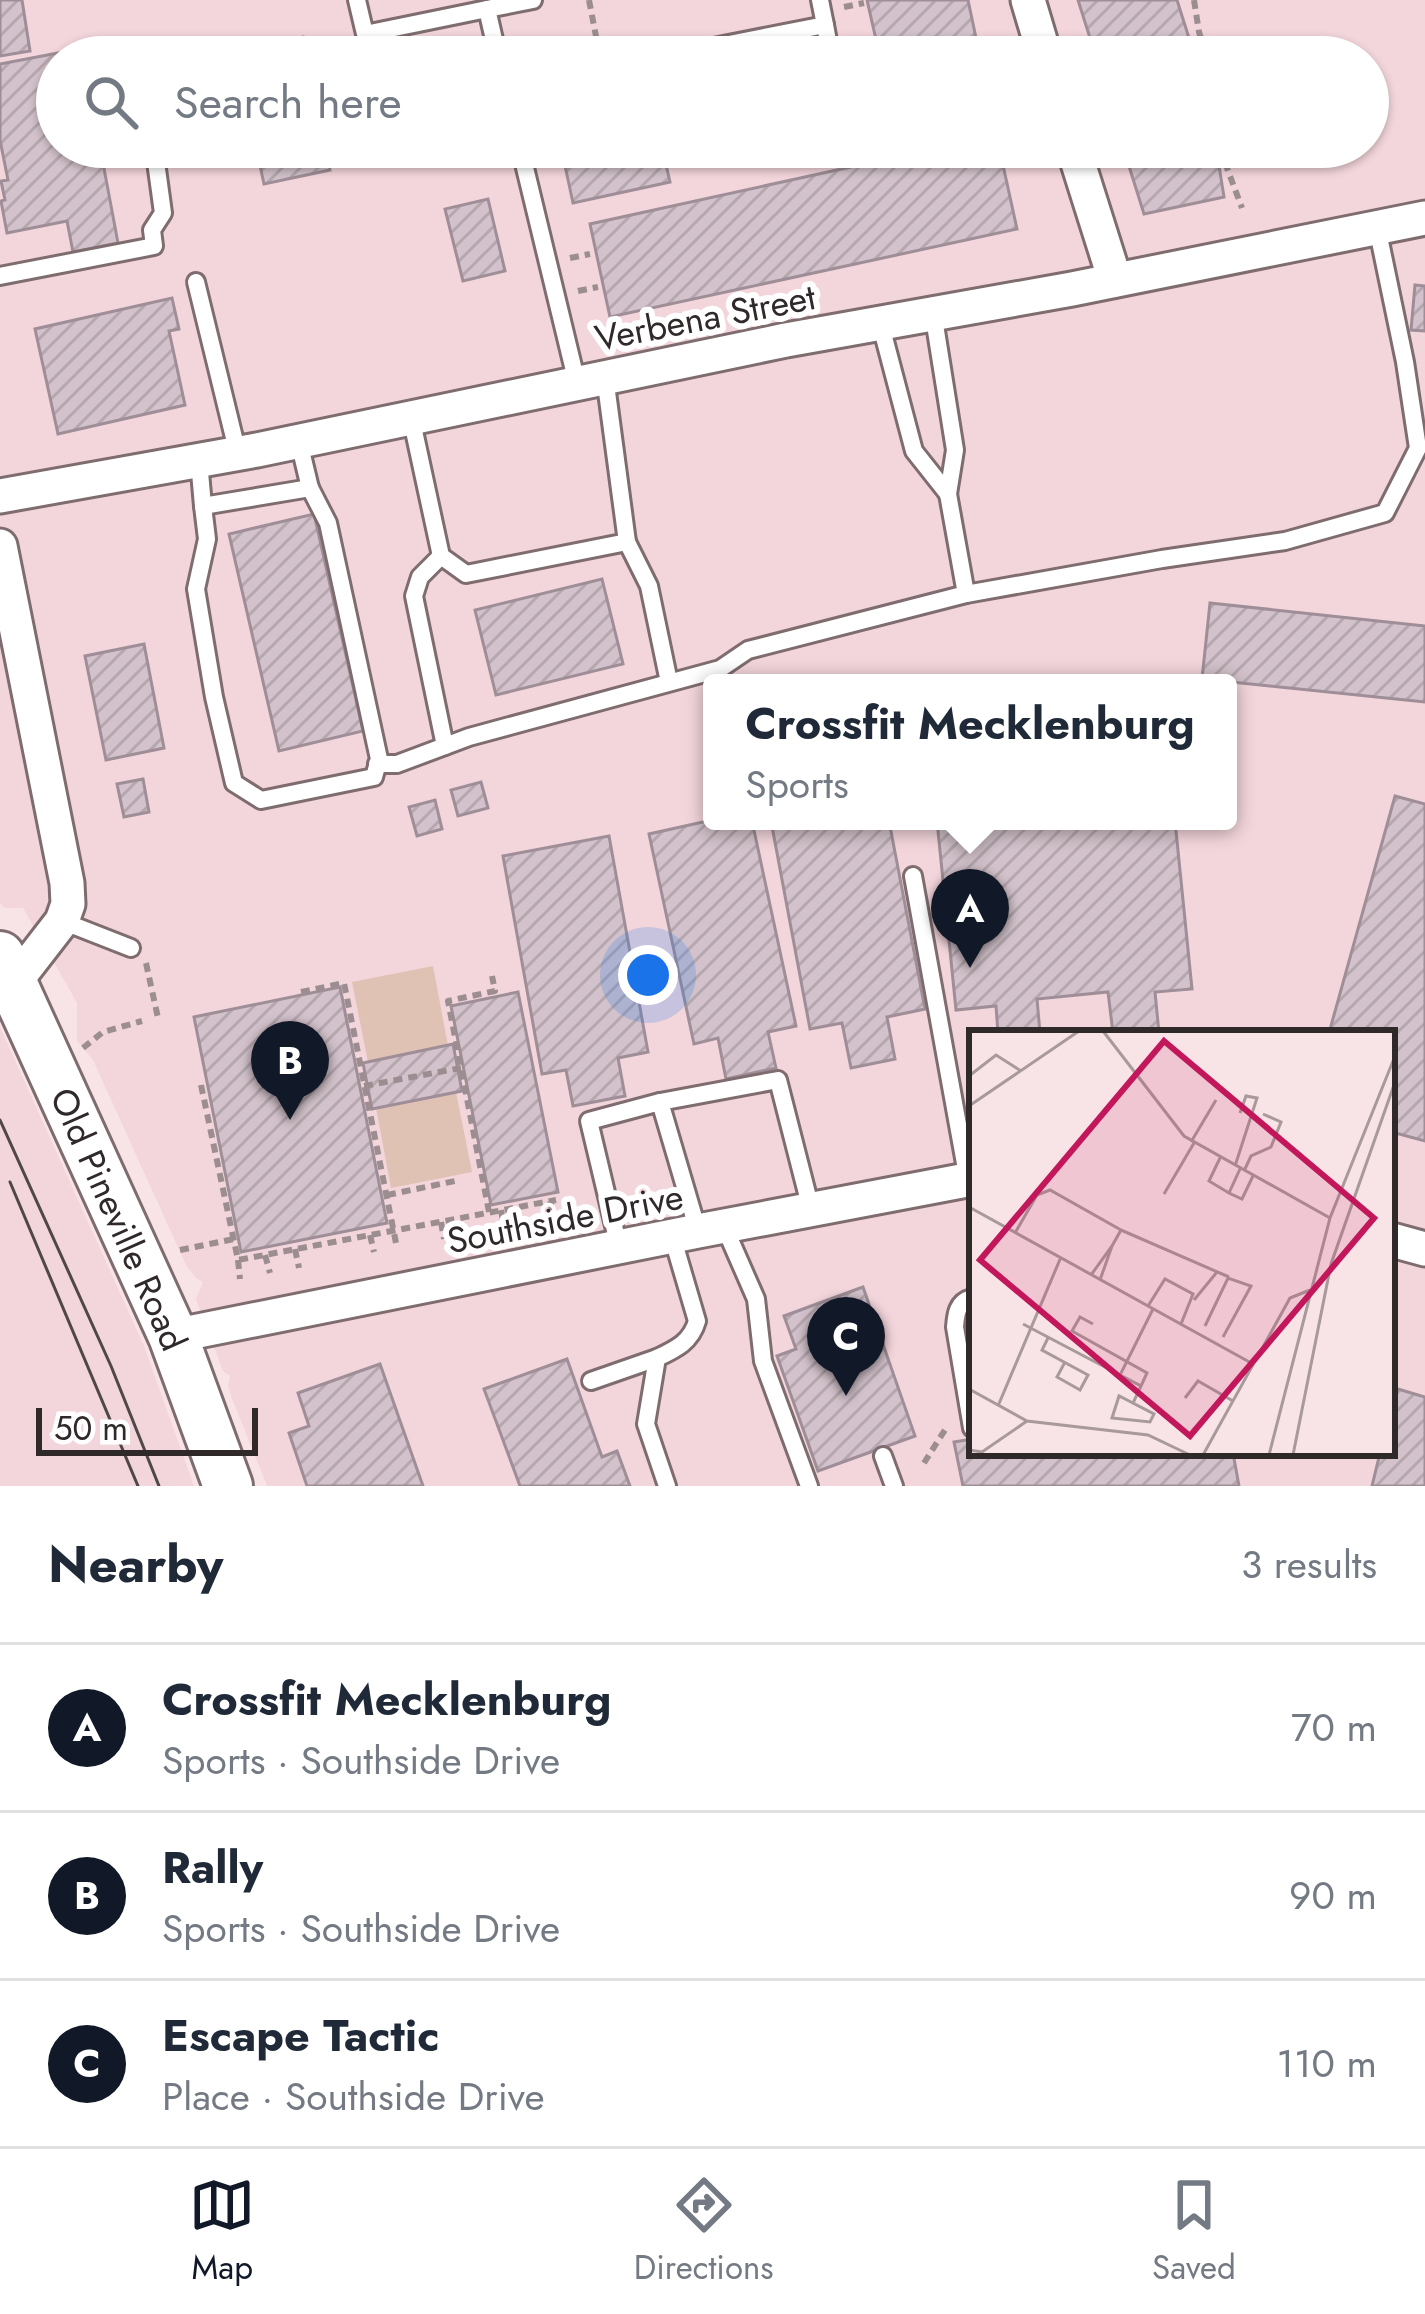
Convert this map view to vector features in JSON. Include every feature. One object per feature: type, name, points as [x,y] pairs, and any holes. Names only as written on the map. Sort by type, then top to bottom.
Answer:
[{"type":"street","points":[[1028,0],[1039,36]]},
{"type":"street","points":[[1080,168],[1115,280]]},
{"type":"street","name":"Verbena Street","points":[[0,496],[238,454],[880,322],[1425,218]]},
{"type":"street","points":[[0,546],[68,904],[62,921],[7,969]]},
{"type":"street","name":"Old Pineville Road","points":[[7,969],[173,1336],[228,1486]]},
{"type":"street","name":"Southside Drive","points":[[173,1336],[969,1180]]},
{"type":"street","points":[[1395,1241],[1425,1249]]},
{"type":"lane","points":[[357,0],[365,34],[533,0]]},
{"type":"lane","points":[[820,0],[826,36]]},
{"type":"lane","points":[[487,9],[493,36]]},
{"type":"lane","points":[[769,36],[824,25]]},
{"type":"lane","points":[[0,276],[154,246],[152,230],[163,213],[157,168]]},
{"type":"lane","points":[[526,168],[591,380],[627,542],[650,586],[669,682]]},
{"type":"lane","points":[[377,764],[397,764],[469,737],[720,669],[748,650],[966,594],[1285,541],[1385,513],[1418,448],[1377,227]]},
{"type":"lane","points":[[196,282],[238,454]]},
{"type":"lane","points":[[933,312],[955,451],[948,494],[966,594]]},
{"type":"lane","points":[[880,322],[914,451],[948,494]]},
{"type":"lane","points":[[411,417],[441,556],[466,574],[627,542]]},
{"type":"lane","points":[[199,461],[207,539],[196,589],[214,697],[234,783],[261,800],[374,777],[379,759],[328,523],[310,488],[299,442]]},
{"type":"lane","points":[[203,506],[310,488]]},
{"type":"lane","points":[[441,556],[420,577],[414,596],[445,746]]},
{"type":"lane","points":[[914,876],[969,1175]]},
{"type":"lane","points":[[62,921],[138,951]]},
{"type":"lane","points":[[619,1246],[589,1121],[660,1102],[778,1080],[811,1209]]},
{"type":"lane","points":[[591,1381],[682,1346],[698,1321],[698,1231],[660,1102]]},
{"type":"lane","points":[[698,1231],[757,1299],[764,1361],[809,1486]]},
{"type":"lane","points":[[969,1299],[956,1311],[955,1327],[969,1409]]},
{"type":"lane","points":[[657,1358],[646,1424],[667,1486]]},
{"type":"lane","points":[[883,1456],[894,1486]]},
{"type":"path","points":[[589,0],[596,36]]},
{"type":"path","points":[[1194,0],[1200,36]]},
{"type":"path","points":[[1227,168],[1242,208]]},
{"type":"path","points":[[138,951],[158,1018]]},
{"type":"path","points":[[489,1213],[448,1001],[495,992],[492,976]]},
{"type":"path","points":[[301,992],[344,983],[397,1248]]},
{"type":"path","points":[[83,1048],[103,1032],[142,1021]]},
{"type":"path","points":[[364,1086],[461,1068]]},
{"type":"path","points":[[201,1085],[240,1279]]},
{"type":"path","points":[[386,1195],[460,1180]]},
{"type":"path","points":[[238,1260],[553,1200],[554,1217]]},
{"type":"path","points":[[501,1210],[504,1227]]},
{"type":"path","points":[[441,1222],[444,1239]]},
{"type":"path","points":[[370,1235],[374,1252]]},
{"type":"path","points":[[180,1250],[234,1240]]},
{"type":"path","points":[[296,1250],[299,1268]]},
{"type":"path","points":[[265,1255],[270,1274]]},
{"type":"path","points":[[925,1463],[967,1397]]},
{"type":"shaded area","points":[[0,0],[1425,0],[1425,1486],[267,1486],[231,1396],[230,1376],[223,1371],[196,1299],[203,1282],[186,1265],[93,1060],[77,1041],[77,1003],[23,908],[5,908],[0,903]]},
{"type":"shaded area","points":[[433,966],[448,1046],[368,1062],[352,982]]},
{"type":"shaded area","points":[[0,1027],[144,1346],[194,1486],[0,1486]]},
{"type":"shaded area","points":[[456,1092],[472,1172],[391,1188],[376,1108]]},
{"type":"building","points":[[0,0],[22,0],[30,51],[0,56]]},
{"type":"building","points":[[867,0],[968,0],[976,36],[875,36]]},
{"type":"building","points":[[1078,0],[1177,0],[1188,36],[1089,36]]},
{"type":"building","points":[[36,57],[36,168],[104,168],[118,243],[73,252],[67,221],[7,233],[1,201],[5,200],[1,181],[8,180],[0,140],[0,64]]},
{"type":"building","points":[[261,168],[330,168],[330,170],[264,184]]},
{"type":"building","points":[[566,168],[667,168],[670,182],[573,203]]},
{"type":"building","points":[[846,168],[1004,168],[1017,229],[610,317],[590,224]]},
{"type":"building","points":[[1130,168],[1219,168],[1224,197],[1144,214]]},
{"type":"building","points":[[488,199],[505,271],[463,281],[445,209]]},
{"type":"building","points":[[1415,285],[1425,286],[1425,331],[1411,330]]},
{"type":"building","points":[[172,298],[179,329],[169,331],[185,405],[58,434],[35,329]]},
{"type":"building","points":[[314,514],[363,731],[279,751],[229,534]]},
{"type":"building","points":[[602,579],[623,664],[496,695],[475,610]]},
{"type":"building","points":[[1210,603],[1425,626],[1425,702],[1237,683],[1237,674],[1203,674]]},
{"type":"building","points":[[144,644],[164,748],[106,760],[85,656]]},
{"type":"building","points":[[143,779],[149,812],[124,817],[117,784]]},
{"type":"building","points":[[481,782],[488,808],[458,816],[451,790]]},
{"type":"building","points":[[1395,796],[1425,804],[1425,1141],[1395,1133],[1395,1030],[1330,1030]]},
{"type":"building","points":[[435,800],[442,829],[417,836],[409,807]]},
{"type":"building","points":[[703,822],[703,830],[754,830],[796,1026],[768,1032],[776,1068],[726,1079],[718,1038],[694,1044],[649,834]]},
{"type":"building","points":[[773,830],[891,830],[925,1009],[887,1017],[895,1059],[851,1068],[842,1023],[810,1029]]},
{"type":"building","points":[[938,830],[1176,830],[1192,989],[1155,992],[1159,1030],[1113,1030],[1108,992],[1037,999],[1040,1030],[998,1030],[996,1006],[956,1010]]},
{"type":"building","points":[[609,836],[648,1052],[618,1058],[625,1096],[573,1106],[566,1070],[542,1074],[503,856]]},
{"type":"building","points":[[340,987],[387,1223],[241,1252],[194,1017]]},
{"type":"building","points":[[518,992],[558,1192],[491,1205],[451,1006]]},
{"type":"building","points":[[453,1044],[462,1091],[372,1109],[363,1063]]},
{"type":"building","points":[[863,1287],[915,1436],[818,1471],[777,1356],[796,1349],[784,1316]]},
{"type":"building","points":[[567,1359],[602,1457],[617,1451],[630,1486],[520,1486],[484,1389]]},
{"type":"building","points":[[380,1364],[423,1486],[307,1486],[289,1433],[309,1426],[298,1393]]},
{"type":"building","points":[[1398,1389],[1425,1397],[1425,1486],[1372,1486],[1379,1456],[1395,1456]]},
{"type":"building","points":[[969,1440],[969,1456],[1234,1456],[1239,1486],[963,1486],[954,1442]]},
{"type":"tram line","points":[[0,1120],[111,1366],[159,1486]]},
{"type":"tram line","points":[[10,1182],[138,1486]]},
{"type":"place","name":"Crossfit Mecklenburg","points":[[970,968]]},
{"type":"place","name":"Rally","points":[[290,1120]]},
{"type":"place","name":"Escape Tactic","points":[[846,1396]]}]
